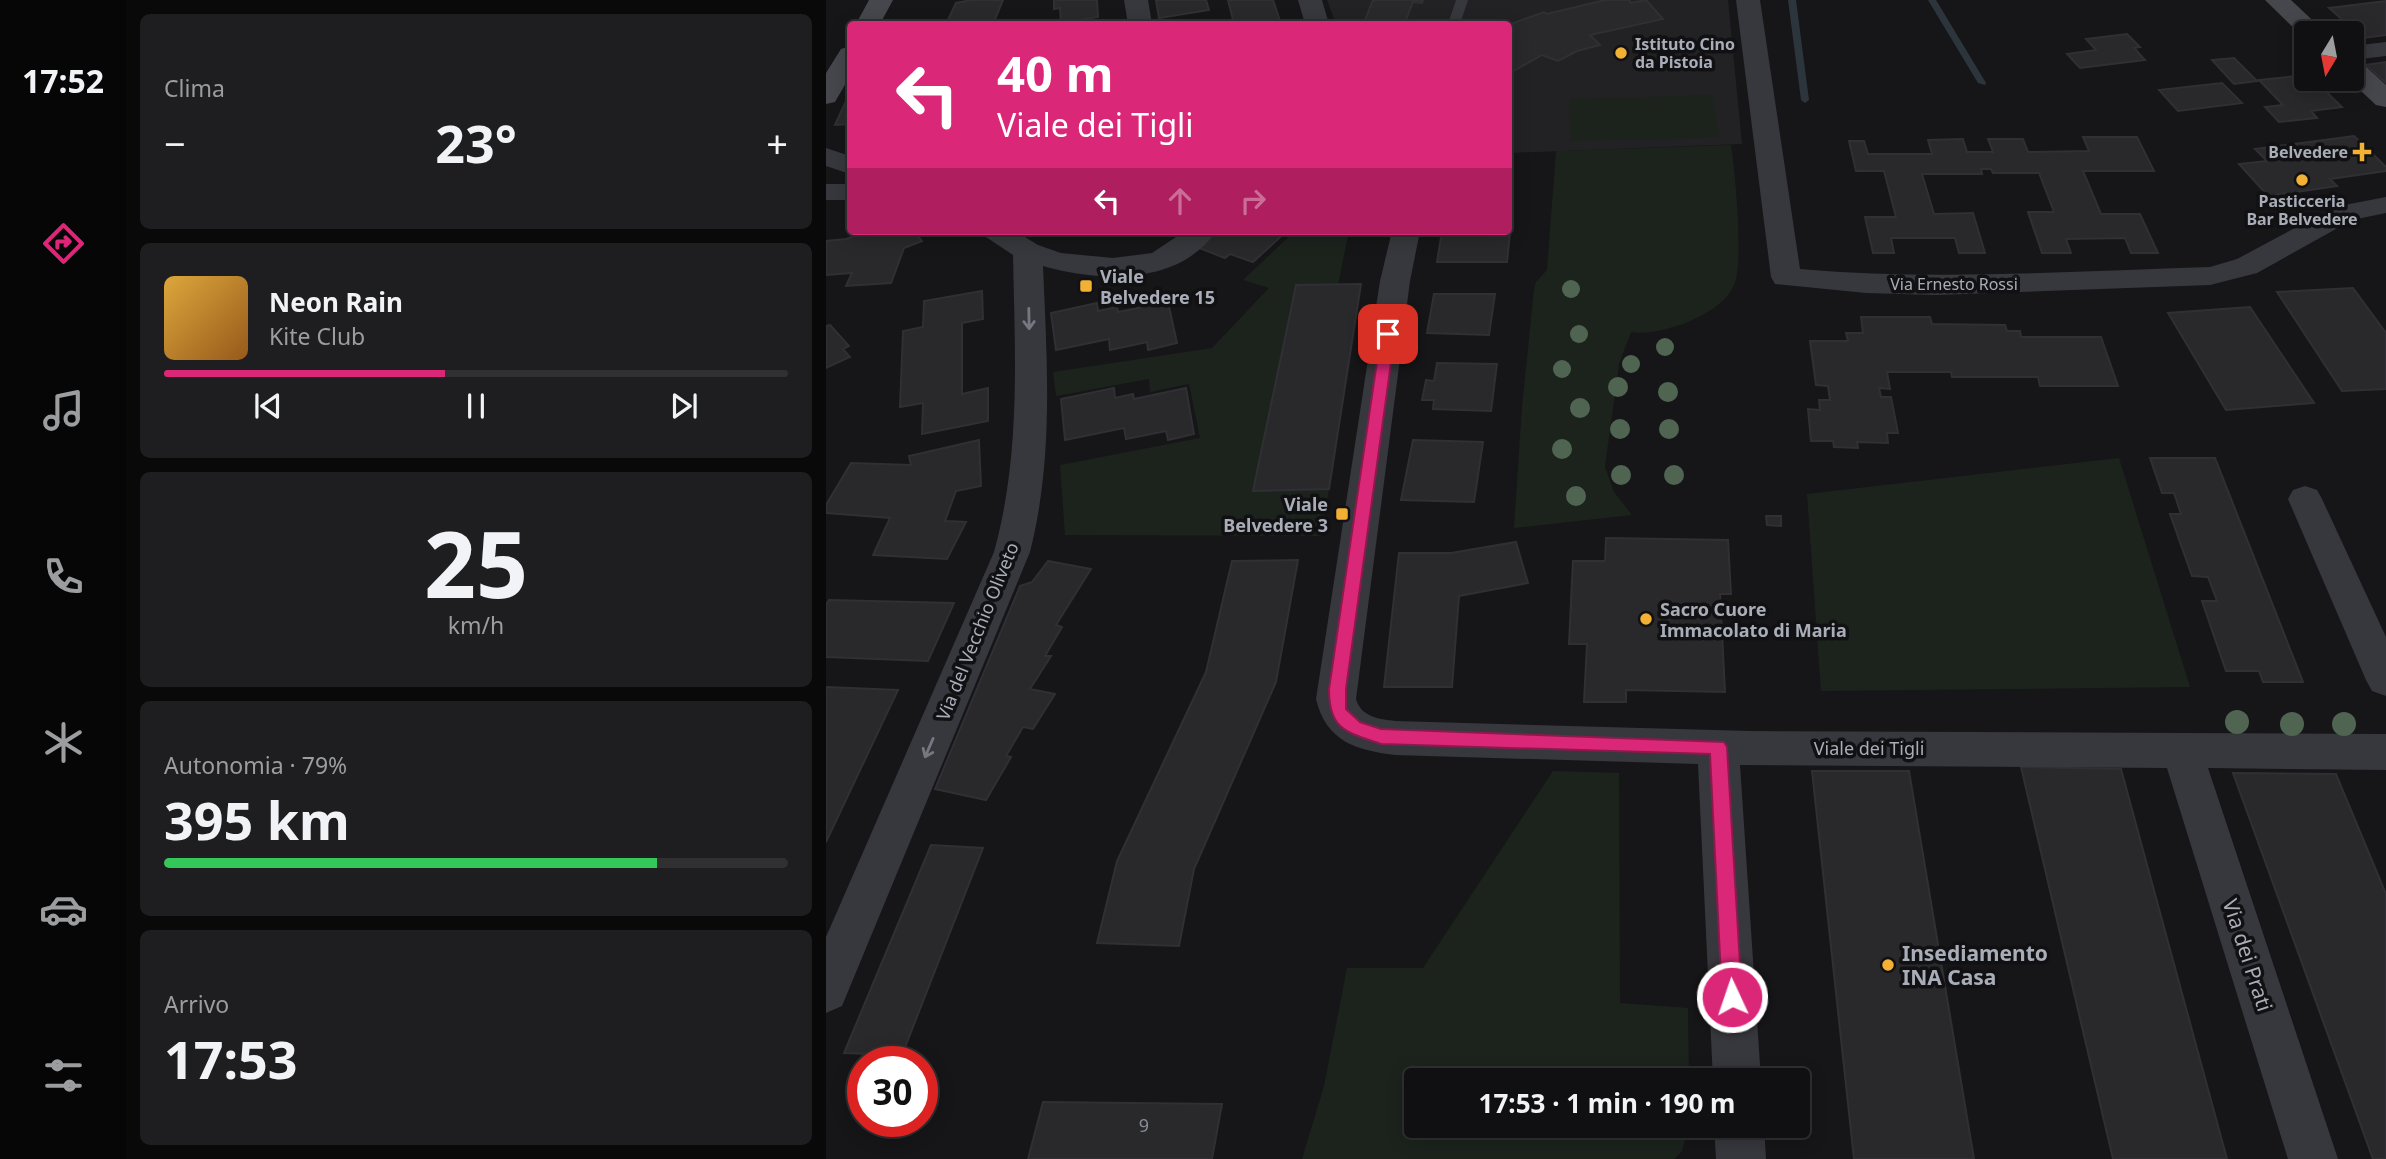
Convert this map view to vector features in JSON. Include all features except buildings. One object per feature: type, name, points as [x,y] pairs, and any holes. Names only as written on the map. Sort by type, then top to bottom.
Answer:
[{"type":"street","points":[[870,21],[881,0]]},
{"type":"street","points":[[1136,0],[1140,21]]},
{"type":"street","points":[[1310,0],[1316,21]]},
{"type":"street","name":"Via Ernesto Rossi","points":[[1748,0],[1786,276],[1866,284],[1936,285],[2210,276],[2247,266],[2344,213],[2386,205]]},
{"type":"street","points":[[2277,0],[2300,21]]},
{"type":"street","points":[[2364,52],[2386,49]]},
{"type":"street","points":[[826,96],[847,59]]},
{"type":"street","points":[[2364,79],[2386,99]]},
{"type":"street","points":[[826,156],[847,165]]},
{"type":"street","points":[[826,192],[847,192]]},
{"type":"street","points":[[1002,235],[1028,251],[1081,266],[1138,266],[1160,261],[1197,235]]},
{"type":"street","name":"Viale dei Tigli","points":[[1405,235],[1395,281],[1338,689],[1338,709],[1344,720],[1367,734],[1395,738],[1718,747],[2386,752]]},
{"type":"street","name":"Via del Vecchio Oliveto","points":[[826,990],[1012,552],[1025,509],[1033,449],[1028,251]]},
{"type":"street","points":[[2305,499],[2386,680]]},
{"type":"street","points":[[1718,747],[1736,1068]]},
{"type":"street","name":"Via dei Prati","points":[[2182,751],[2314,1159]]},
{"type":"street","points":[[1740,1138],[1741,1159]]},
{"type":"lane","points":[[1455,21],[1462,0]]},
{"type":"shaded area","name":"Istituto Cino da Pistoia","points":[[1327,0],[1728,0],[1742,144],[1512,153],[1512,21],[1335,21]]},
{"type":"shaded area","points":[[1712,95],[1719,138],[1571,141],[1569,99]]},
{"type":"shaded area","points":[[1731,145],[1738,239],[1734,285],[1721,303],[1688,322],[1645,333],[1631,332],[1619,364],[1605,467],[1614,492],[1632,515],[1514,528],[1522,407],[1534,289],[1536,282],[1547,270],[1556,151]]},
{"type":"shaded area","points":[[1291,235],[1348,235],[1338,285],[1295,285],[1253,490],[1329,489],[1321,536],[1065,535],[1060,465],[1200,438],[1189,384],[1150,392],[1149,379],[1056,396],[1053,372],[1212,348],[1269,288],[1243,280]]},
{"type":"shaded area","points":[[2119,458],[2190,687],[1821,691],[1807,494]]},
{"type":"shaded area","points":[[1553,771],[1619,773],[1620,1003],[1688,1008],[1689,1068],[1404,1068],[1404,1138],[1686,1138],[1682,1151],[1674,1159],[1302,1159],[1324,1086],[1347,968],[1423,968]]},
{"type":"waterway","points":[[1792,0],[1805,100]]},
{"type":"waterway","points":[[1932,0],[1982,83]]},
{"type":"place","name":"Istituto Cino da Pistoia","points":[[1621,53]]},
{"type":"place","name":"Belvedere","points":[[2362,152]]},
{"type":"place","name":"Pasticceria Bar Belvedere","points":[[2302,180]]},
{"type":"place","name":"Viale Belvedere 15","points":[[1086,286]]},
{"type":"place","name":"Viale Belvedere 3","points":[[1342,514]]},
{"type":"place","name":"Sacro Cuore Immacolato di Maria","points":[[1646,619]]},
{"type":"place","name":"Insediamento INA Casa","points":[[1888,965]]},
{"type":"route","points":[[1388,334],[1336,699],[1338,709],[1344,720],[1354,727],[1381,737],[1718,747],[1732,997]]}]
